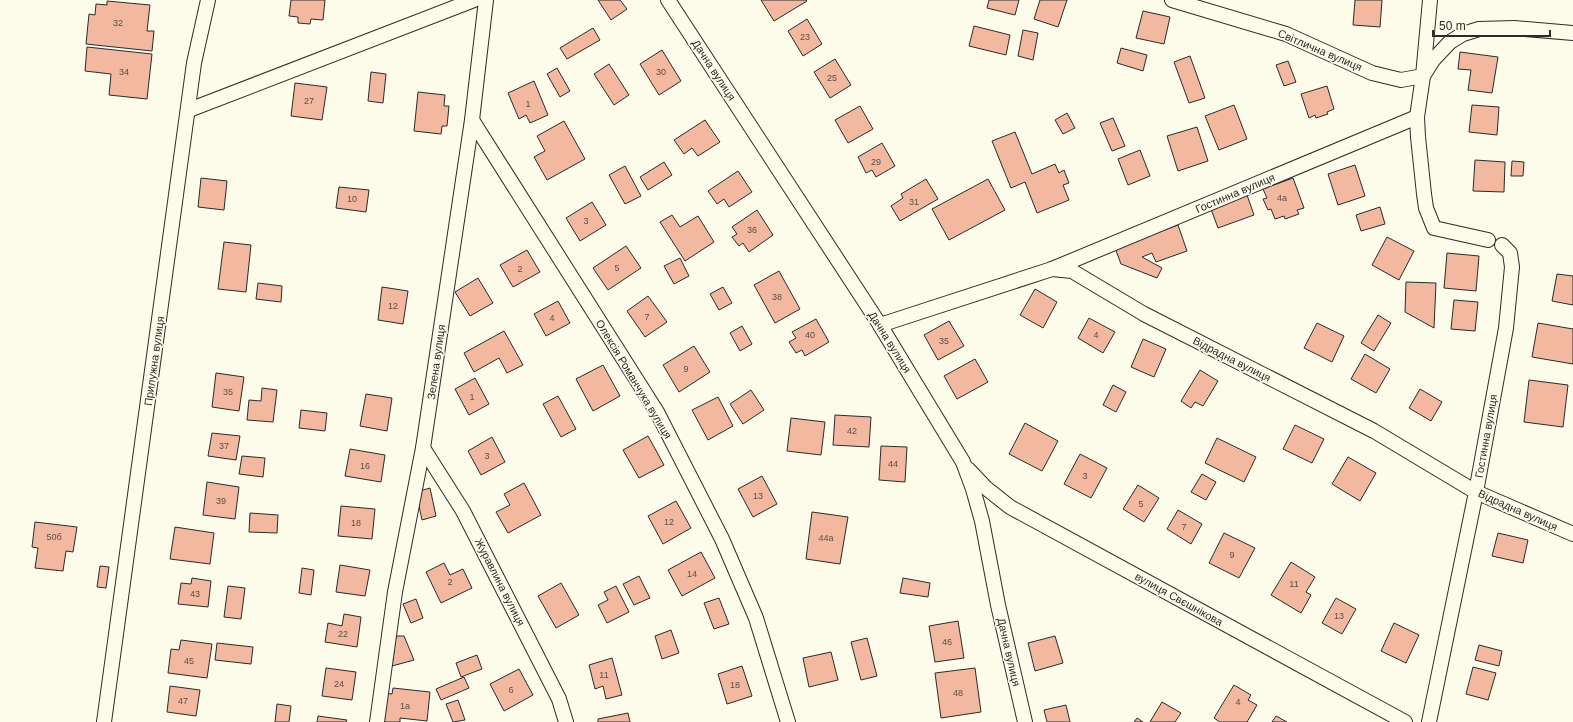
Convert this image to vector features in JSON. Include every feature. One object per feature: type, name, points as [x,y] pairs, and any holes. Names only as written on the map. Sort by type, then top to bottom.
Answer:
[{"type":"street","name":"Прилужна вулиця","points":[[104,722],[189,110],[194,63],[208,0]]},
{"type":"street","points":[[189,110],[474,0]]},
{"type":"street","name":"Зелена вулиця","points":[[376,722],[395,592],[423,448],[472,120],[486,0]]},
{"type":"street","name":"Дачна вулиця","points":[[668,0],[880,325],[962,462],[974,490],[982,521],[998,605],[1024,722]]},
{"type":"street","name":"Світлична вулиця","points":[[1172,0],[1286,34],[1372,73],[1401,80],[1423,76]]},
{"type":"street","points":[[1430,0],[1423,76],[1417,117],[1426,208],[1434,228],[1488,240]]},
{"type":"street","points":[[1423,76],[1433,60],[1450,42],[1463,34],[1479,29],[1514,28],[1573,33]]},
{"type":"street","name":"Гостинна вулиця","points":[[1052,269],[1417,117]]},
{"type":"street","name":"Олексія Романчука вулиця","points":[[472,120],[660,419],[722,538],[756,618],[788,722]]},
{"type":"street","name":"Гостинна вулиця","points":[[1429,722],[1476,492],[1506,328],[1512,278],[1510,253],[1502,245]]},
{"type":"street","name":"Відрадна вулиця","points":[[880,325],[1052,269],[1072,272],[1144,314],[1374,431],[1476,492],[1573,534]]},
{"type":"street","name":"Журавлина вулиця","points":[[423,448],[463,511],[559,699],[566,722]]},
{"type":"street","name":"вулиця Свєшнікова","points":[[962,462],[986,488],[1010,507],[1405,722]]},
{"type":"building","points":[[291,0],[325,0],[323,20],[311,19],[310,24],[298,23],[298,17],[289,16]]},
{"type":"building","points":[[598,0],[620,0],[627,9],[611,20]]},
{"type":"building","points":[[761,0],[806,0],[807,1],[774,21]]},
{"type":"building","points":[[989,0],[1019,0],[1015,15],[987,8]]},
{"type":"building","points":[[1040,0],[1067,0],[1058,27],[1034,19]]},
{"type":"building","points":[[1355,0],[1382,0],[1380,27],[1353,25]]},
{"type":"building","points":[[107,1],[150,5],[147,31],[154,31],[152,51],[86,44],[89,14],[95,15],[96,4],[107,5]]},
{"type":"building","points":[[1143,11],[1170,17],[1164,44],[1136,38]]},
{"type":"building","points":[[807,19],[822,44],[803,56],[788,31]]},
{"type":"building","points":[[974,26],[1010,35],[1006,55],[969,46]]},
{"type":"building","points":[[593,28],[600,40],[567,59],[560,48]]},
{"type":"building","points":[[1023,30],[1038,33],[1033,60],[1018,56]]},
{"type":"building","points":[[87,47],[152,54],[147,99],[109,95],[111,74],[85,71]]},
{"type":"building","points":[[1121,48],[1147,55],[1143,71],[1117,63]]},
{"type":"building","points":[[662,50],[681,81],[659,95],[640,64]]},
{"type":"building","points":[[1460,52],[1498,57],[1492,93],[1468,90],[1471,70],[1458,69]]},
{"type":"building","points":[[1190,56],[1205,98],[1189,103],[1174,62]]},
{"type":"building","points":[[835,59],[851,85],[830,98],[814,72]]},
{"type":"building","points":[[1288,61],[1296,82],[1284,86],[1276,65]]},
{"type":"building","points":[[609,64],[629,95],[614,105],[594,74]]},
{"type":"building","points":[[557,68],[570,91],[560,97],[547,74]]},
{"type":"building","points":[[371,72],[386,74],[383,103],[368,101]]},
{"type":"building","points":[[534,81],[548,115],[530,123],[526,115],[519,119],[508,93]]},
{"type":"building","points":[[295,83],[327,87],[322,120],[291,116]]},
{"type":"building","points":[[1327,86],[1334,109],[1327,112],[1328,114],[1316,118],[1315,115],[1309,118],[1301,94]]},
{"type":"building","points":[[418,92],[445,95],[444,106],[449,106],[447,126],[442,126],[441,134],[414,131]]},
{"type":"building","points":[[1234,105],[1247,139],[1219,150],[1205,116]]},
{"type":"building","points":[[1472,105],[1499,107],[1497,135],[1469,132]]},
{"type":"building","points":[[860,106],[873,129],[848,143],[835,120]]},
{"type":"building","points":[[1067,113],[1075,128],[1063,134],[1055,120]]},
{"type":"building","points":[[1113,118],[1125,146],[1112,151],[1100,123]]},
{"type":"building","points":[[705,120],[720,142],[698,156],[692,148],[684,154],[674,140]]},
{"type":"building","points":[[564,121],[585,159],[547,180],[534,157],[545,151],[537,136]]},
{"type":"building","points":[[1197,127],[1208,161],[1178,171],[1167,136]]},
{"type":"building","points":[[1015,132],[1032,174],[1055,164],[1059,173],[1064,170],[1069,183],[1063,185],[1069,200],[1037,213],[1025,182],[1011,188],[992,141]]},
{"type":"building","points":[[882,143],[895,166],[876,177],[872,170],[866,173],[858,157]]},
{"type":"building","points":[[1140,150],[1150,176],[1128,185],[1118,159]]},
{"type":"building","points":[[1475,160],[1505,162],[1504,192],[1473,191]]},
{"type":"building","points":[[1512,161],[1524,162],[1523,176],[1511,176]]},
{"type":"building","points":[[664,162],[672,175],[648,190],[640,177]]},
{"type":"building","points":[[1355,165],[1365,196],[1338,205],[1328,174]]},
{"type":"building","points":[[625,166],[641,196],[625,204],[609,175]]},
{"type":"building","points":[[738,171],[752,192],[729,207],[724,199],[717,204],[708,191]]},
{"type":"building","points":[[201,178],[227,181],[224,210],[198,207]]},
{"type":"building","points":[[1293,178],[1304,208],[1297,210],[1299,214],[1285,219],[1284,216],[1275,219],[1271,209],[1268,210],[1263,199],[1267,198],[1263,189]]},
{"type":"building","points":[[926,179],[938,199],[900,221],[891,206],[903,198],[901,194]]},
{"type":"building","points":[[988,179],[1005,210],[949,240],[932,209]]},
{"type":"building","points":[[339,187],[369,190],[366,212],[336,208]]},
{"type":"building","points":[[1247,195],[1254,215],[1218,228],[1211,209]]},
{"type":"building","points":[[592,202],[606,225],[580,241],[566,218]]},
{"type":"building","points":[[1380,207],[1385,224],[1361,231],[1356,215]]},
{"type":"building","points":[[757,210],[773,235],[749,252],[743,243],[739,246],[732,237],[737,234],[732,227]]},
{"type":"building","points":[[672,215],[680,227],[698,216],[714,242],[685,261],[660,222]]},
{"type":"building","points":[[1178,225],[1187,251],[1156,262],[1152,253],[1142,257],[1162,268],[1157,278],[1121,264],[1115,248]]},
{"type":"building","points":[[1387,237],[1414,251],[1399,280],[1372,265]]},
{"type":"building","points":[[224,242],[251,245],[246,292],[218,289]]},
{"type":"building","points":[[626,246],[641,268],[608,290],[593,268]]},
{"type":"building","points":[[527,250],[540,272],[513,287],[500,265]]},
{"type":"building","points":[[1447,253],[1479,256],[1476,291],[1444,288]]},
{"type":"building","points":[[680,258],[689,276],[674,284],[664,266]]},
{"type":"building","points":[[779,271],[800,309],[775,323],[754,285]]},
{"type":"building","points":[[1557,274],[1573,276],[1573,305],[1552,301]]},
{"type":"building","points":[[478,278],[493,303],[470,316],[455,292]]},
{"type":"building","points":[[1406,282],[1436,283],[1434,328],[1405,312]]},
{"type":"building","points":[[258,283],[282,286],[281,302],[256,299]]},
{"type":"building","points":[[382,287],[408,291],[403,324],[378,320]]},
{"type":"building","points":[[723,287],[732,303],[719,310],[710,294]]},
{"type":"building","points":[[1035,289],[1057,302],[1043,328],[1020,315]]},
{"type":"building","points":[[648,296],[667,322],[645,337],[627,311]]},
{"type":"building","points":[[1454,300],[1478,302],[1475,331],[1451,329]]},
{"type":"building","points":[[558,301],[570,323],[546,336],[534,314]]},
{"type":"building","points":[[1378,315],[1391,323],[1374,351],[1361,343]]},
{"type":"building","points":[[1089,318],[1115,332],[1103,353],[1078,338]]},
{"type":"building","points":[[816,319],[829,342],[805,356],[802,350],[796,353],[789,342],[796,338],[792,332]]},
{"type":"building","points":[[949,321],[964,346],[938,360],[924,335]]},
{"type":"building","points":[[1317,323],[1344,336],[1332,362],[1304,348]]},
{"type":"building","points":[[1538,323],[1573,329],[1573,364],[1532,357]]},
{"type":"building","points":[[742,326],[752,344],[740,351],[730,333]]},
{"type":"building","points":[[504,331],[523,365],[507,373],[499,358],[474,372],[464,353]]},
{"type":"building","points":[[1143,339],[1166,349],[1154,377],[1131,367]]},
{"type":"building","points":[[694,346],[710,372],[679,392],[663,365]]},
{"type":"building","points":[[1365,354],[1390,369],[1376,393],[1351,379]]},
{"type":"building","points":[[975,359],[988,382],[957,399],[944,376]]},
{"type":"building","points":[[603,365],[620,396],[593,411],[576,379]]},
{"type":"building","points":[[1200,370],[1218,381],[1203,406],[1195,402],[1191,408],[1181,401]]},
{"type":"building","points":[[216,373],[244,377],[239,411],[212,407]]},
{"type":"building","points":[[475,378],[489,404],[469,415],[455,389]]},
{"type":"building","points":[[1529,380],[1568,385],[1563,427],[1524,422]]},
{"type":"building","points":[[1113,385],[1126,392],[1116,412],[1103,405]]},
{"type":"building","points":[[262,388],[277,390],[273,422],[247,420],[249,400],[261,401]]},
{"type":"building","points":[[1420,389],[1442,402],[1431,421],[1409,408]]},
{"type":"building","points":[[751,390],[764,410],[743,424],[730,404]]},
{"type":"building","points":[[366,394],[392,398],[387,431],[360,426]]},
{"type":"building","points":[[558,396],[576,429],[561,437],[543,404]]},
{"type":"building","points":[[718,397],[733,426],[708,440],[692,410]]},
{"type":"building","points":[[301,410],[327,413],[325,431],[299,428]]},
{"type":"building","points":[[835,415],[871,417],[869,447],[833,445]]},
{"type":"building","points":[[791,418],[825,422],[821,455],[787,451]]},
{"type":"building","points":[[1025,423],[1058,441],[1042,471],[1009,454]]},
{"type":"building","points":[[1295,425],[1324,439],[1312,463],[1283,449]]},
{"type":"building","points":[[212,433],[240,436],[236,460],[208,456]]},
{"type":"building","points":[[648,436],[664,465],[639,478],[623,450]]},
{"type":"building","points":[[492,437],[505,462],[481,475],[468,451]]},
{"type":"building","points":[[1217,438],[1256,457],[1244,482],[1205,463]]},
{"type":"building","points":[[881,446],[907,447],[905,482],[879,480]]},
{"type":"building","points":[[350,449],[385,455],[381,482],[345,476]]},
{"type":"building","points":[[1080,454],[1107,468],[1091,498],[1064,484]]},
{"type":"building","points":[[242,456],[265,458],[263,477],[239,474]]},
{"type":"building","points":[[1348,457],[1376,473],[1360,501],[1332,484]]},
{"type":"building","points":[[1202,474],[1216,482],[1206,500],[1191,492]]},
{"type":"building","points":[[762,476],[777,504],[753,517],[738,489]]},
{"type":"building","points":[[207,482],[239,487],[235,519],[203,515]]},
{"type":"building","points":[[524,483],[541,515],[508,533],[496,512],[510,505],[504,494]]},
{"type":"building","points":[[1138,485],[1159,498],[1144,522],[1123,509]]},
{"type":"building","points":[[430,488],[436,516],[422,520],[416,492]]},
{"type":"building","points":[[676,501],[691,528],[663,544],[648,516]]},
{"type":"building","points":[[341,506],[375,509],[372,539],[338,536]]},
{"type":"building","points":[[1178,510],[1202,524],[1191,544],[1167,529]]},
{"type":"building","points":[[812,512],[848,517],[840,564],[806,559]]},
{"type":"building","points":[[250,513],[278,515],[277,533],[249,532]]},
{"type":"building","points":[[35,522],[77,527],[73,552],[66,551],[63,571],[35,568],[38,548],[32,547]]},
{"type":"building","points":[[175,527],[214,533],[210,564],[170,559]]},
{"type":"building","points":[[1224,533],[1255,548],[1239,578],[1209,563]]},
{"type":"building","points":[[1498,533],[1528,540],[1523,563],[1492,556]]},
{"type":"building","points":[[701,552],[715,578],[682,596],[668,570]]},
{"type":"building","points":[[1291,562],[1315,577],[1306,592],[1311,595],[1301,613],[1271,595]]},
{"type":"building","points":[[444,563],[450,575],[463,569],[472,588],[441,603],[426,572]]},
{"type":"building","points":[[340,565],[370,570],[365,596],[336,592]]},
{"type":"building","points":[[100,566],[109,567],[106,588],[97,587]]},
{"type":"building","points":[[302,568],[314,570],[311,595],[299,593]]},
{"type":"building","points":[[639,576],[650,598],[634,605],[623,584]]},
{"type":"building","points":[[192,578],[211,581],[208,607],[178,604],[181,583],[191,584]]},
{"type":"building","points":[[903,578],[930,583],[928,597],[900,593]]},
{"type":"building","points":[[561,583],[579,615],[556,628],[538,596]]},
{"type":"building","points":[[228,586],[245,588],[241,619],[224,617]]},
{"type":"building","points":[[616,586],[629,612],[607,623],[598,605],[608,600],[604,592]]},
{"type":"building","points":[[719,598],[729,624],[714,629],[704,603]]},
{"type":"building","points":[[1336,598],[1356,609],[1342,634],[1322,623]]},
{"type":"building","points":[[416,599],[423,618],[411,623],[403,604]]},
{"type":"building","points":[[344,614],[361,617],[357,647],[325,642],[328,623],[342,626]]},
{"type":"building","points":[[958,621],[964,658],[935,662],[929,626]]},
{"type":"building","points":[[1394,623],[1419,635],[1406,663],[1381,651]]},
{"type":"building","points":[[671,630],[679,653],[662,659],[655,636]]},
{"type":"building","points":[[396,636],[404,636],[414,660],[392,666]]},
{"type":"building","points":[[1055,636],[1063,663],[1035,671],[1028,643]]},
{"type":"building","points":[[867,638],[877,676],[861,680],[851,642]]},
{"type":"building","points":[[181,640],[212,644],[207,678],[168,673],[171,649],[179,650]]},
{"type":"building","points":[[217,643],[253,647],[251,664],[215,660]]},
{"type":"building","points":[[1479,645],[1502,651],[1499,666],[1475,660]]},
{"type":"building","points":[[831,652],[838,680],[809,687],[803,658]]},
{"type":"building","points":[[477,655],[482,669],[461,677],[456,663]]},
{"type":"building","points":[[612,658],[622,695],[606,699],[603,686],[595,689],[589,665]]},
{"type":"building","points":[[742,666],[752,696],[727,704],[718,674]]},
{"type":"building","points":[[1473,667],[1496,673],[1488,700],[1466,694]]},
{"type":"building","points":[[326,668],[356,672],[352,700],[322,696]]},
{"type":"building","points":[[975,668],[981,712],[941,718],[935,673]]},
{"type":"building","points":[[519,669],[533,695],[504,711],[490,684]]},
{"type":"building","points":[[464,677],[469,688],[441,700],[436,689]]},
{"type":"building","points":[[1234,685],[1251,695],[1248,700],[1257,705],[1247,722],[1220,722],[1214,718]]},
{"type":"building","points":[[170,686],[200,690],[196,716],[167,712]]},
{"type":"building","points":[[393,688],[430,692],[427,721],[400,718],[400,722],[380,722],[384,693],[392,694]]},
{"type":"building","points":[[458,700],[465,720],[453,722],[446,704]]},
{"type":"building","points":[[1162,702],[1181,713],[1175,722],[1150,722]]},
{"type":"building","points":[[277,704],[291,706],[289,722],[275,722]]},
{"type":"building","points":[[1066,705],[1070,722],[1047,722],[1044,710]]},
{"type":"building","points":[[628,713],[630,722],[598,722],[598,719]]},
{"type":"building","points":[[318,716],[347,720],[346,722],[317,722]]},
{"type":"building","points":[[1276,716],[1287,722],[1272,722]]},
{"type":"building","points":[[1137,718],[1143,722],[1134,722]]}]
